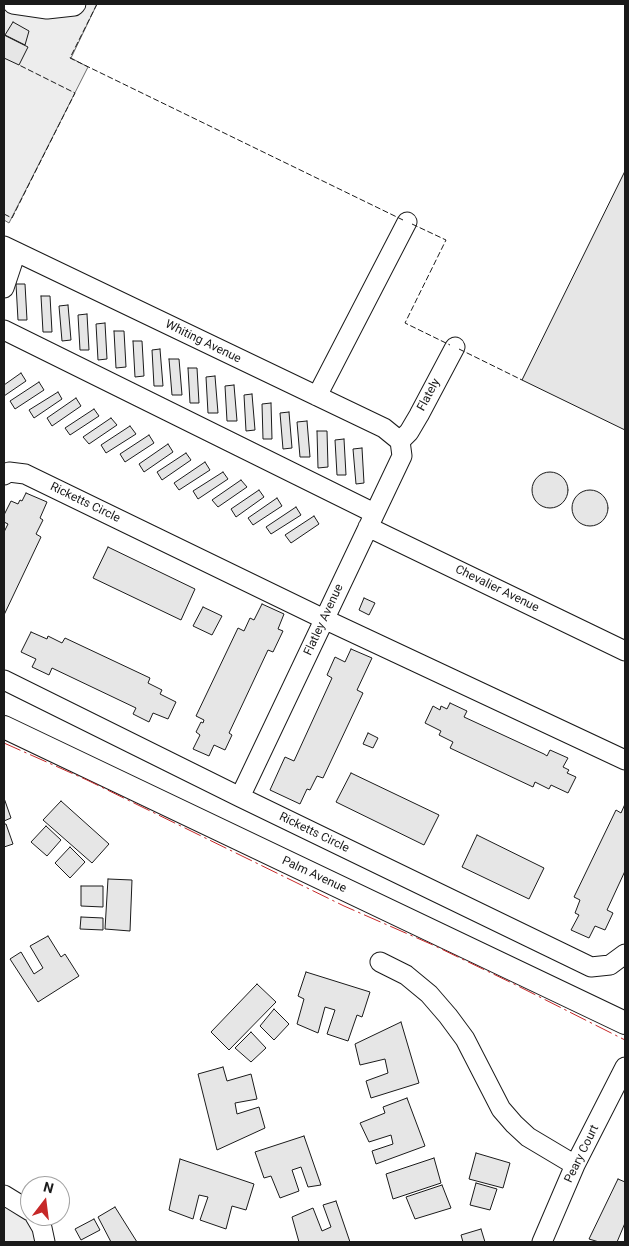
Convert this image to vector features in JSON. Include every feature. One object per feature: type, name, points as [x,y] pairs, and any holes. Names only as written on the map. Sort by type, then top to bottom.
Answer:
[{"type":"main road","name":"Palm Avenue","points":[[4,727],[625,1023]]},
{"type":"street","points":[[13,4],[47,9],[74,6],[76,4]]},
{"type":"street","points":[[317,396],[407,222]]},
{"type":"street","points":[[4,288],[10,249]]},
{"type":"street","name":"Whiting Avenue","points":[[10,249],[384,428],[400,441]]},
{"type":"street","name":"Chevalier Avenue","points":[[4,330],[625,651]]},
{"type":"street","name":"Flately","points":[[400,441],[409,432],[419,415],[455,347]]},
{"type":"street","name":"Flatley Avenue","points":[[240,797],[402,456],[400,441]]},
{"type":"street","name":"Ricketts Circle","points":[[4,474],[9,472],[25,474],[324,619],[625,760]]},
{"type":"street","name":"Ricketts Circle","points":[[4,680],[591,967],[610,965],[625,954]]},
{"type":"street","points":[[380,962],[406,975],[436,1001],[465,1039],[501,1109],[514,1124],[528,1137],[575,1165]]},
{"type":"street","name":"Peary Court","points":[[542,1242],[575,1165],[625,1067]]},
{"type":"street","points":[[4,1195],[20,1205]]},
{"type":"street","points":[[41,1226],[45,1242]]},
{"type":"shaded area","points":[[4,4],[97,4],[71,58],[88,67],[9,223],[4,220]]},
{"type":"shaded area","points":[[4,1201],[20,1211],[20,1226],[32,1226],[37,1242],[4,1242]]},
{"type":"building","points":[[13,22],[29,31],[25,45],[5,35]]},
{"type":"building","points":[[4,35],[28,47],[19,65],[4,58]]},
{"type":"building","points":[[625,171],[625,430],[522,380]]},
{"type":"building","points":[[16,284],[25,284],[27,320],[18,320]]},
{"type":"building","points":[[41,296],[50,296],[52,332],[43,332]]},
{"type":"building","points":[[68,305],[71,340],[62,341],[59,306]]},
{"type":"building","points":[[87,314],[89,350],[80,350],[78,315]]},
{"type":"building","points":[[105,323],[107,359],[98,360],[96,324]]},
{"type":"building","points":[[114,331],[124,331],[126,367],[116,368]]},
{"type":"building","points":[[133,341],[142,341],[144,376],[135,377]]},
{"type":"building","points":[[160,349],[163,386],[154,386],[152,350]]},
{"type":"building","points":[[169,359],[179,359],[182,395],[172,395]]},
{"type":"building","points":[[188,368],[197,368],[199,403],[190,403]]},
{"type":"building","points":[[21,373],[26,381],[4,396],[4,385]]},
{"type":"building","points":[[215,376],[218,413],[208,413],[206,377]]},
{"type":"building","points":[[39,382],[44,390],[15,409],[10,401]]},
{"type":"building","points":[[234,385],[237,421],[227,421],[225,386]]},
{"type":"building","points":[[58,392],[62,399],[34,418],[29,410]]},
{"type":"building","points":[[252,394],[255,430],[246,431],[244,395]]},
{"type":"building","points":[[76,398],[81,406],[52,426],[47,418]]},
{"type":"building","points":[[271,403],[272,439],[263,439],[262,404]]},
{"type":"building","points":[[94,409],[99,416],[70,435],[65,428]]},
{"type":"building","points":[[289,412],[292,448],[283,449],[280,413]]},
{"type":"building","points":[[111,418],[117,425],[89,444],[83,437]]},
{"type":"building","points":[[307,421],[310,457],[300,457],[297,422]]},
{"type":"building","points":[[130,426],[136,434],[106,453],[101,445]]},
{"type":"building","points":[[317,431],[327,431],[328,467],[318,468]]},
{"type":"building","points":[[149,435],[154,443],[125,462],[120,454]]},
{"type":"building","points":[[344,439],[346,475],[337,475],[335,440]]},
{"type":"building","points":[[168,444],[173,452],[144,472],[139,464]]},
{"type":"building","points":[[362,448],[364,483],[356,484],[353,449]]},
{"type":"building","points":[[186,453],[191,460],[162,480],[157,472]]},
{"type":"building","points":[[205,462],[210,470],[179,490],[174,483]]},
{"type":"building","points":[[223,472],[228,479],[198,499],[193,491]]},
{"type":"building","points":[[550,472],[557,473],[563,477],[567,483],[567,497],[563,503],[557,507],[550,508],[543,507],[537,503],[533,497],[532,490],[533,483],[537,477],[543,473]]},
{"type":"building","points":[[241,480],[247,487],[218,507],[212,500]]},
{"type":"building","points":[[259,490],[264,497],[236,517],[231,509]]},
{"type":"building","points":[[590,490],[597,491],[603,495],[607,501],[607,515],[603,521],[597,525],[590,526],[583,525],[577,521],[573,515],[572,508],[573,501],[577,495],[583,491]]},
{"type":"building","points":[[26,493],[47,502],[40,518],[43,520],[36,534],[41,537],[4,615],[4,532],[8,524],[4,522],[4,515],[11,501],[18,504]]},
{"type":"building","points":[[277,498],[282,506],[253,525],[248,518]]},
{"type":"building","points":[[296,507],[301,515],[271,534],[266,527]]},
{"type":"building","points":[[314,516],[319,524],[291,543],[285,535]]},
{"type":"building","points":[[108,547],[195,589],[181,620],[93,578]]},
{"type":"building","points":[[364,598],[375,603],[369,615],[359,610]]},
{"type":"building","points":[[262,604],[284,614],[278,629],[283,631],[273,652],[268,650],[229,733],[232,735],[225,750],[214,745],[209,756],[193,749],[200,735],[196,732],[204,720],[196,716],[238,628],[244,631],[250,618],[254,620]]},
{"type":"building","points":[[203,607],[222,616],[212,635],[193,626]]},
{"type":"building","points":[[31,632],[47,639],[48,636],[62,643],[65,638],[150,678],[148,683],[162,690],[160,694],[176,702],[168,719],[153,713],[149,722],[133,714],[136,708],[52,668],[49,675],[32,667],[36,659],[21,652]]},
{"type":"building","points":[[351,649],[372,658],[357,690],[363,693],[323,778],[317,776],[310,790],[307,789],[300,804],[270,790],[285,757],[294,761],[332,678],[327,675],[335,657],[345,662]]},
{"type":"building","points":[[450,703],[467,711],[464,717],[547,756],[550,750],[568,758],[563,767],[569,770],[567,773],[576,777],[568,793],[551,785],[549,789],[535,782],[533,787],[450,748],[453,742],[439,735],[441,731],[425,723],[433,706],[440,710],[441,706],[447,709]]},
{"type":"building","points":[[368,733],[378,738],[373,748],[363,744]]},
{"type":"building","points":[[351,773],[439,815],[424,845],[336,802]]},
{"type":"building","points":[[4,798],[11,818],[4,821]]},
{"type":"building","points":[[61,801],[109,844],[92,863],[43,820]]},
{"type":"building","points":[[625,804],[625,871],[607,910],[613,913],[605,930],[595,926],[589,938],[571,930],[579,915],[575,913],[580,900],[574,897],[616,810],[621,813]]},
{"type":"building","points":[[4,824],[6,824],[13,844],[4,847]]},
{"type":"building","points":[[46,826],[61,840],[47,856],[31,842]]},
{"type":"building","points":[[477,835],[544,868],[529,899],[462,867]]},
{"type":"building","points":[[70,847],[85,862],[70,878],[55,863]]},
{"type":"building","points":[[108,879],[132,880],[130,931],[105,929]]},
{"type":"building","points":[[81,886],[103,886],[103,907],[81,906]]},
{"type":"building","points":[[81,917],[103,918],[103,930],[80,929]]},
{"type":"building","points":[[48,936],[61,957],[65,954],[79,976],[38,1002],[10,959],[21,952],[34,974],[43,968],[30,946]]},
{"type":"building","points":[[306,972],[370,992],[362,1017],[357,1015],[348,1041],[327,1034],[335,1010],[325,1007],[318,1033],[297,1024],[304,999],[298,996]]},
{"type":"building","points":[[257,984],[276,1002],[229,1050],[211,1032]]},
{"type":"building","points":[[274,1009],[289,1024],[274,1040],[260,1026]]},
{"type":"building","points":[[401,1022],[419,1083],[371,1098],[366,1081],[388,1073],[385,1059],[360,1065],[355,1044]]},
{"type":"building","points":[[251,1032],[266,1048],[251,1062],[235,1048]]},
{"type":"building","points":[[223,1067],[227,1081],[251,1074],[257,1099],[235,1103],[237,1114],[259,1107],[265,1128],[217,1150],[198,1074]]},
{"type":"building","points":[[407,1098],[425,1146],[376,1164],[372,1151],[393,1144],[391,1135],[369,1142],[360,1123],[385,1113],[383,1107]]},
{"type":"building","points":[[304,1136],[321,1185],[308,1187],[301,1167],[292,1170],[299,1191],[280,1198],[271,1176],[264,1178],[255,1152]]},
{"type":"building","points":[[476,1153],[510,1163],[503,1188],[469,1179]]},
{"type":"building","points":[[434,1158],[441,1183],[393,1199],[386,1174]]},
{"type":"building","points":[[180,1159],[254,1184],[246,1210],[232,1206],[226,1229],[200,1220],[208,1197],[199,1195],[193,1219],[169,1210]]},
{"type":"building","points":[[618,1179],[625,1182],[625,1223],[617,1242],[599,1242],[589,1239]]},
{"type":"building","points":[[476,1183],[497,1189],[490,1210],[470,1205]]},
{"type":"building","points":[[442,1185],[451,1208],[415,1219],[406,1197]]},
{"type":"building","points":[[336,1201],[350,1242],[299,1242],[292,1217],[313,1208],[322,1231],[331,1227],[323,1205]]},
{"type":"building","points":[[115,1207],[137,1242],[111,1242],[98,1217]]},
{"type":"building","points":[[94,1219],[100,1230],[81,1240],[75,1229]]},
{"type":"building","points":[[481,1229],[485,1242],[463,1242],[461,1235]]},
{"type":"fence","points":[[97,4],[70,58],[403,220]]},
{"type":"fence","points":[[4,214],[12,218],[75,93],[19,65]]},
{"type":"fence","points":[[412,224],[446,240],[405,323],[450,345]]},
{"type":"fence","points":[[459,349],[522,380]]},
{"type":"power","points":[[4,743],[87,780],[344,906],[433,945],[625,1040]]}]
